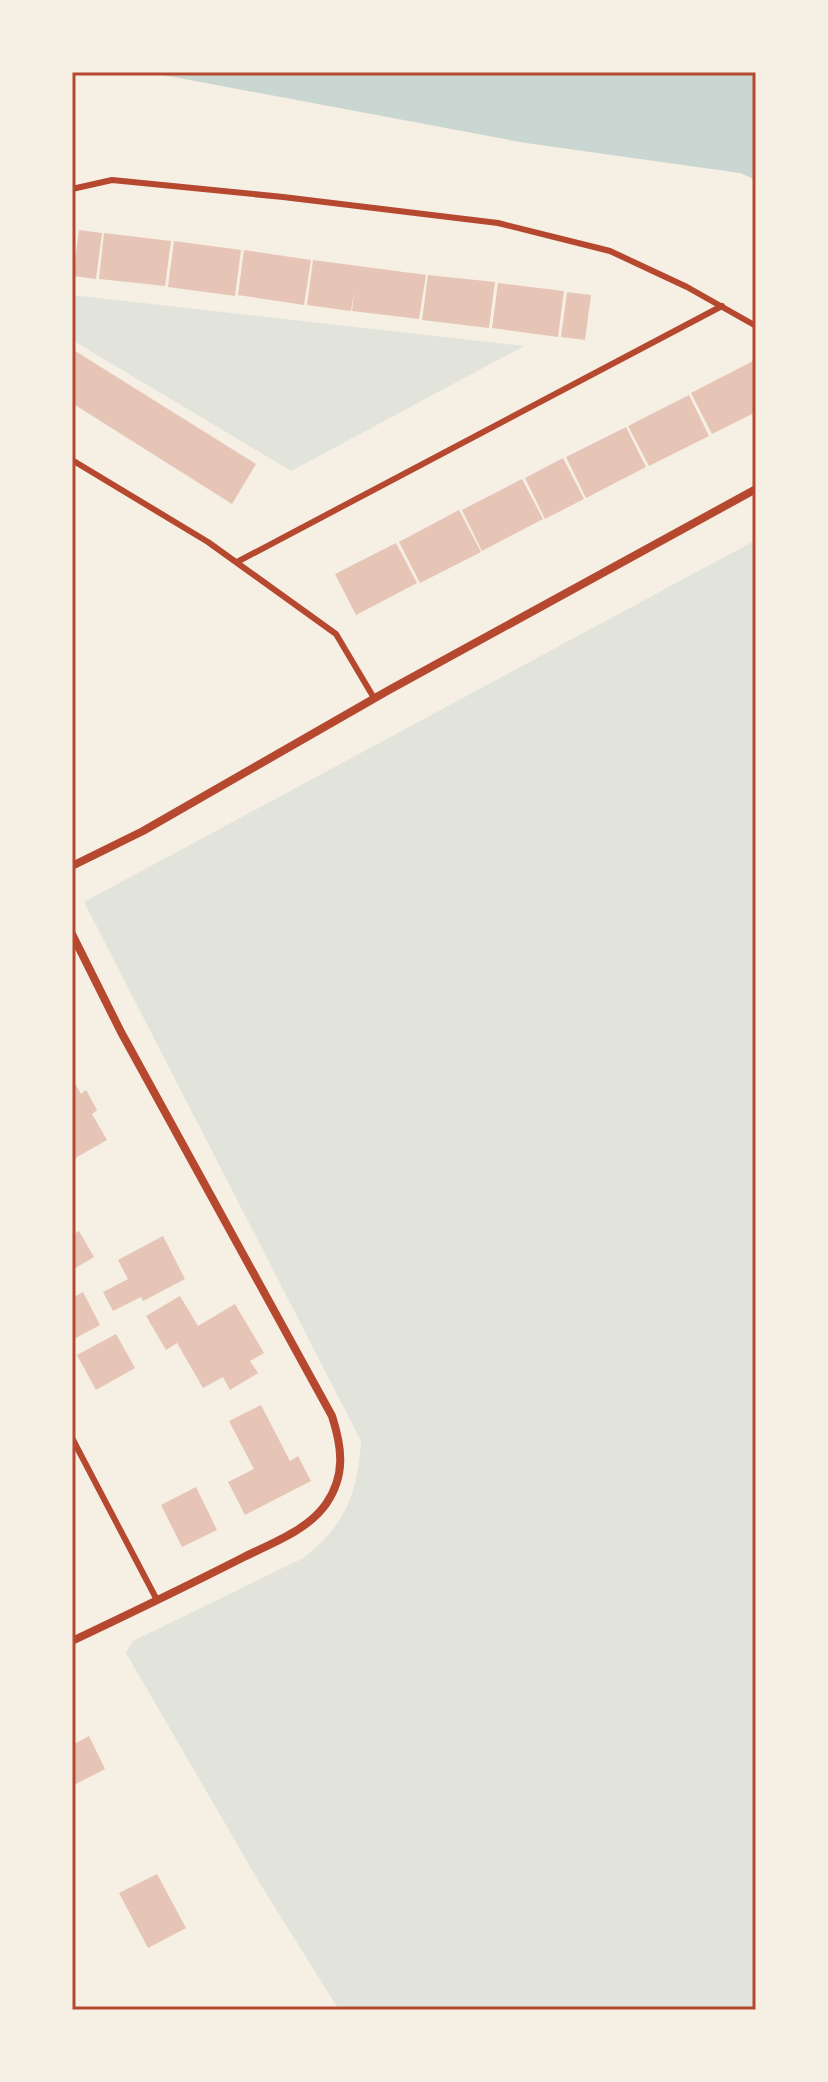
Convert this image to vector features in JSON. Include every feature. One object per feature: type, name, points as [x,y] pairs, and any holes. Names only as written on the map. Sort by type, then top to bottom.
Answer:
[{"type":"street","points":[[72,866],[143,831],[374,698],[756,489]]},
{"type":"street","points":[[72,934],[121,1032],[332,1416],[340,1442],[341,1463],[336,1486],[325,1506],[302,1526],[72,1641]]},
{"type":"lane","points":[[72,189],[112,180],[498,223],[610,251],[756,326]]},
{"type":"lane","points":[[237,562],[722,306]]},
{"type":"lane","points":[[72,460],[208,542],[336,634],[374,698]]},
{"type":"lane","points":[[72,1438],[157,1600]]},
{"type":"shaded area","points":[[147,72],[756,72],[756,180],[740,173],[526,143]]},
{"type":"shaded area","points":[[72,295],[524,346],[291,471],[72,340]]},
{"type":"shaded area","points":[[756,540],[756,2010],[339,2010],[259,1882],[126,1653],[133,1641],[303,1558],[317,1546],[347,1507],[357,1476],[361,1441],[84,902]]},
{"type":"building","points":[[79,230],[102,233],[96,279],[73,276]]},
{"type":"building","points":[[104,233],[171,241],[165,286],[99,279]]},
{"type":"building","points":[[174,241],[241,250],[235,296],[168,287]]},
{"type":"building","points":[[244,250],[311,260],[304,305],[238,295]]},
{"type":"building","points":[[313,260],[426,275],[419,319],[352,311],[354,291],[351,311],[307,305]]},
{"type":"building","points":[[428,275],[495,282],[489,328],[422,320]]},
{"type":"building","points":[[498,283],[564,291],[558,337],[492,328]]},
{"type":"building","points":[[567,292],[591,295],[585,340],[561,337]]},
{"type":"building","points":[[72,349],[256,464],[232,504],[72,403]]},
{"type":"building","points":[[753,361],[756,366],[756,412],[712,434],[691,393]]},
{"type":"building","points":[[689,395],[709,436],[649,466],[628,426]]},
{"type":"building","points":[[626,427],[646,467],[586,498],[566,457]]},
{"type":"building","points":[[563,458],[584,499],[545,519],[525,478]]},
{"type":"building","points":[[522,479],[543,519],[482,551],[462,510]]},
{"type":"building","points":[[459,510],[481,552],[420,583],[399,542]]},
{"type":"building","points":[[396,543],[417,583],[356,615],[335,574]]},
{"type":"building","points":[[72,1078],[81,1094],[86,1090],[97,1110],[92,1114],[107,1140],[72,1160]]},
{"type":"building","points":[[79,1231],[94,1257],[72,1270],[72,1235]]},
{"type":"building","points":[[163,1236],[185,1279],[143,1301],[141,1297],[113,1311],[103,1292],[128,1279],[118,1260]]},
{"type":"building","points":[[83,1292],[100,1325],[72,1340],[72,1298]]},
{"type":"building","points":[[180,1296],[198,1326],[235,1304],[264,1353],[250,1361],[258,1373],[230,1390],[223,1377],[203,1388],[177,1343],[166,1350],[146,1316]]},
{"type":"building","points":[[116,1334],[135,1368],[96,1390],[77,1355]]},
{"type":"building","points":[[261,1405],[290,1461],[298,1456],[311,1481],[245,1515],[228,1482],[254,1469],[229,1421]]},
{"type":"building","points":[[196,1487],[217,1530],[182,1547],[161,1505]]},
{"type":"building","points":[[89,1736],[105,1769],[72,1786],[72,1745]]},
{"type":"building","points":[[157,1874],[186,1928],[148,1948],[119,1893]]}]
